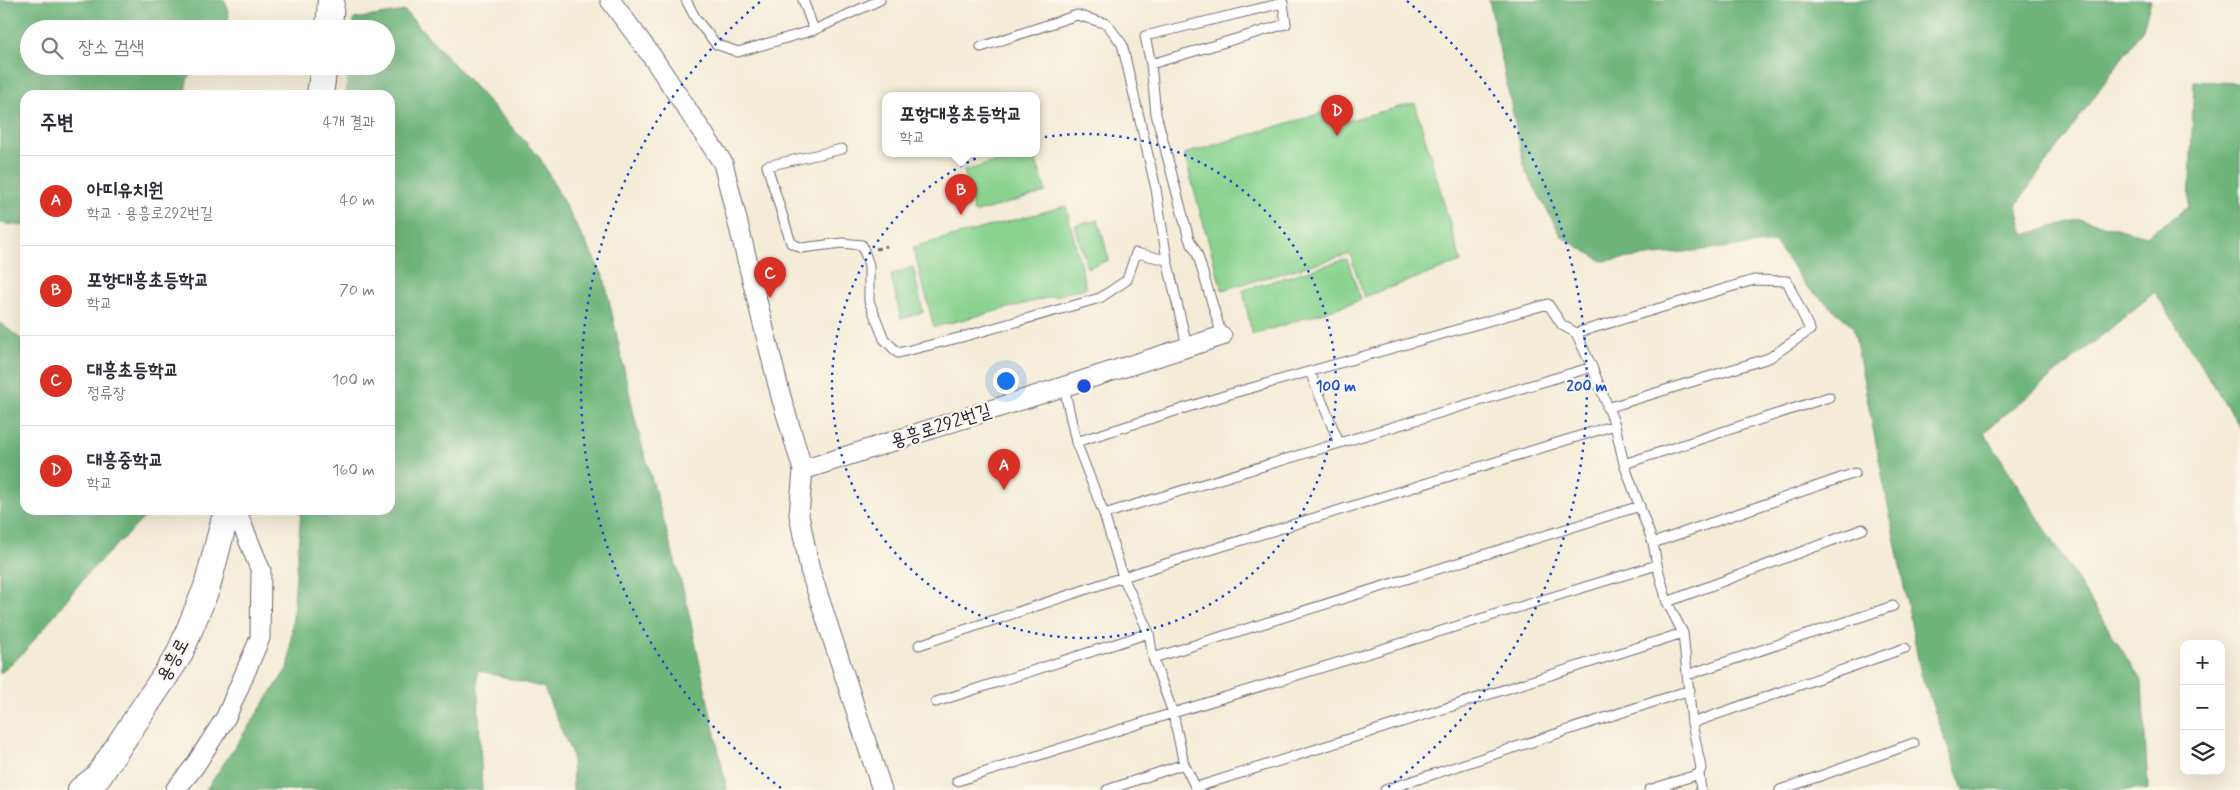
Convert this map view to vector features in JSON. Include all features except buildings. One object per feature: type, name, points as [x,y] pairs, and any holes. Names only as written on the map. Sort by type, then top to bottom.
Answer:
[{"type":"main road","points":[[330,20],[331,0]]},
{"type":"main road","points":[[321,90],[323,75]]},
{"type":"main road","name":"용흥로","points":[[82,790],[98,777],[179,655],[207,587],[226,515]]},
{"type":"street","points":[[610,0],[651,55],[723,163],[781,397],[804,470],[798,515],[810,570],[882,790]]},
{"type":"street","name":"용흥로292번길","points":[[804,470],[1222,336]]},
{"type":"street","points":[[175,790],[194,767],[226,717],[260,638],[261,571],[238,515]]},
{"type":"lane","points":[[686,0],[696,19],[716,44],[738,52],[814,30],[880,0]]},
{"type":"lane","points":[[802,0],[814,30]]},
{"type":"lane","points":[[1151,64],[1286,24],[1284,2],[1145,36],[1151,64],[1156,114],[1189,239],[1197,253],[1222,336]]},
{"type":"lane","points":[[981,47],[1077,15],[1107,24],[1122,44],[1156,189],[1167,260],[1187,346]]},
{"type":"lane","points":[[842,149],[767,166],[790,243],[802,248],[842,243],[862,245],[869,265],[870,301],[884,339],[898,352],[962,337],[1100,298],[1127,280],[1136,253],[1167,260]]},
{"type":"lane","points":[[1576,333],[1754,280],[1787,281],[1810,330],[1769,358],[1607,408]]},
{"type":"lane","points":[[1076,442],[1310,372],[1548,304],[1562,325],[1576,333],[1616,425],[1624,464],[1653,543],[1667,602],[1683,633],[1692,723],[1701,768],[1699,774],[1701,790]]},
{"type":"lane","points":[[1104,514],[1592,367]]},
{"type":"lane","points":[[1310,372],[1339,443]]},
{"type":"lane","points":[[1064,387],[1076,442],[1104,514],[1123,578],[1149,633],[1153,658],[1172,713],[1184,764],[1197,788],[1683,633]]},
{"type":"lane","points":[[1624,464],[1828,397]]},
{"type":"lane","points":[[919,645],[1123,578],[1616,425]]},
{"type":"lane","points":[[1653,543],[1855,473]]},
{"type":"lane","points":[[1153,658],[1640,506]]},
{"type":"lane","points":[[1667,602],[1862,529]]},
{"type":"lane","points":[[957,781],[1172,713],[1657,566]]},
{"type":"lane","points":[[1688,674],[1893,606]]},
{"type":"lane","points":[[936,702],[1149,633]]},
{"type":"lane","points":[[1692,723],[1905,648]]},
{"type":"lane","points":[[1385,790],[1690,690]]},
{"type":"lane","points":[[1780,790],[1914,743]]},
{"type":"lane","points":[[1107,790],[1184,764]]},
{"type":"lane","points":[[1649,790],[1699,774]]},
{"type":"green space","points":[[0,0],[225,0],[229,17],[227,20],[20,20],[20,75],[190,75],[187,80],[186,90],[20,90],[20,225],[0,223]]},
{"type":"green space","points":[[1489,0],[2151,0],[2143,29],[2016,205],[2024,235],[2080,219],[2147,236],[2189,207],[2194,81],[2240,83],[2240,427],[2155,292],[1984,432],[2142,682],[2148,790],[1964,790],[1921,674],[1853,326],[1807,287],[1775,242],[1602,261],[1562,237],[1525,170]]},
{"type":"green space","points":[[405,11],[540,158],[604,277],[636,424],[686,600],[727,790],[573,790],[572,755],[544,688],[477,670],[482,790],[206,790],[289,666],[301,515],[395,515],[395,90],[347,90],[348,75],[395,75],[395,20],[354,19]]},
{"type":"green space","points":[[1415,103],[1461,262],[1364,297],[1350,254],[1222,290],[1184,154],[1332,110],[1338,123]]},
{"type":"green space","points":[[1012,157],[1035,157],[1046,192],[974,213],[964,171]]},
{"type":"green space","points":[[1066,206],[1086,288],[934,327],[913,247]]},
{"type":"green space","points":[[1098,220],[1109,260],[1087,268],[1075,225]]},
{"type":"green space","points":[[1347,259],[1361,300],[1252,335],[1243,290]]},
{"type":"green space","points":[[913,267],[923,312],[901,319],[891,275]]},
{"type":"green space","points":[[0,323],[20,338],[20,515],[147,515],[88,573],[26,650],[0,674]]},
{"type":"place","name":"대흥중학교","points":[[1337,136]]},
{"type":"place","name":"포항대흥초등학교","points":[[961,215]]},
{"type":"place","name":"대흥초등학교","points":[[770,298]]},
{"type":"place","name":"아띠유치원","points":[[1004,490]]}]
